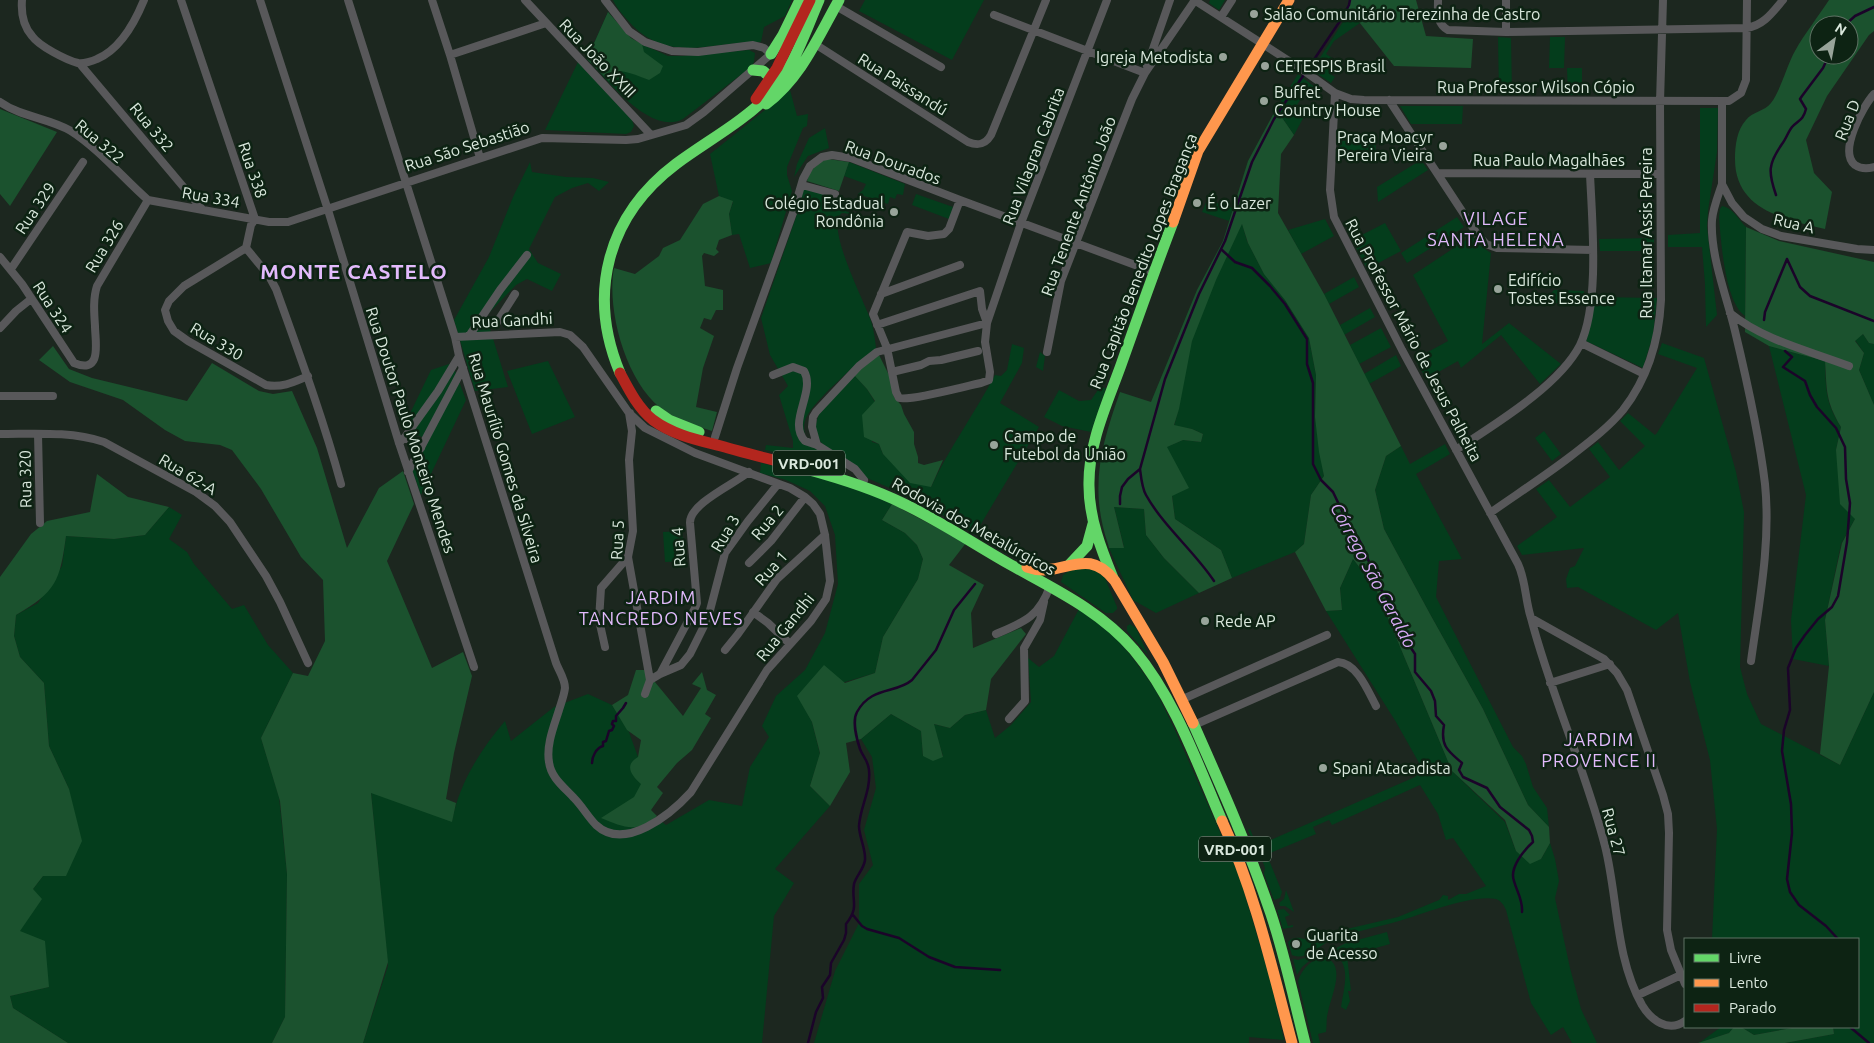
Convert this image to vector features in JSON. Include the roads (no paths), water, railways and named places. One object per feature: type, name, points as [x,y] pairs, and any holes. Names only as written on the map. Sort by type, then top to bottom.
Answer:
[{"type":"main road","name":"Rua São Sebastião","points":[[771,54],[784,35],[800,0]]},
{"type":"main road","points":[[749,113],[754,102],[771,78],[810,0]]},
{"type":"main road","name":"Rodovia dos Metalúrgicos","points":[[819,0],[798,46],[775,88],[749,113],[657,179],[632,209],[620,228],[608,259],[604,284],[607,334],[624,382],[642,409],[659,424],[678,434],[824,473],[885,495],[925,515],[1053,588],[1108,624],[1128,644],[1147,668],[1166,697],[1184,734],[1243,870],[1261,924],[1290,1042]]},
{"type":"main road","name":"Rua Capitão Benedito Lopes Bragança","points":[[1289,0],[1201,145],[1105,409],[1092,452],[1088,489],[1093,522],[1113,578],[1125,600],[1155,645],[1183,699],[1250,855],[1271,915],[1305,1043]]},
{"type":"main road","points":[[749,113],[769,103],[796,74],[837,3]]},
{"type":"main road","points":[[753,70],[763,71],[771,78]]},
{"type":"main road","name":"Rodovia dos Metalúrgicos","points":[[605,307],[627,370],[645,400],[652,408],[669,420],[715,436],[826,467],[890,490],[921,505],[1031,570],[1043,573],[1067,566]]},
{"type":"main road","name":"Rua Capitão Benedito Lopes Bragança","points":[[1067,566],[1087,546],[1093,522]]},
{"type":"main road","name":"Rua Capitão Benedito Lopes Bragança","points":[[1067,566],[1086,562],[1092,563],[1101,567],[1113,578]]},
{"type":"main road","name":"Rodovia dos Metalúrgicos","points":[[1053,588],[1056,580],[1067,566]]},
{"type":"street","points":[[22,0],[23,21],[32,37],[43,46],[80,64],[98,59],[116,45],[128,33],[144,0]]},
{"type":"street","name":"Rua 338","points":[[181,0],[255,219],[251,225],[246,248]]},
{"type":"street","name":"Rua Doutor Paulo Monteiro Mendes","points":[[260,0],[328,210],[408,472],[474,667]]},
{"type":"street","name":"Rua Maurílio Gomes da Silveira","points":[[348,0],[543,623],[564,682],[564,694]]},
{"type":"street","points":[[432,0],[480,158]]},
{"type":"street","name":"Rua João XXIII","points":[[525,0],[651,135]]},
{"type":"street","points":[[605,0],[629,31],[645,42],[672,52],[698,52],[753,45],[764,48],[771,54]]},
{"type":"street","points":[[988,148],[992,131],[1046,0]]},
{"type":"street","name":"Rua Vilagran Cabrita","points":[[987,323],[1021,223],[1107,0]]},
{"type":"street","name":"Rua Tenente Antônio João","points":[[1146,73],[1170,0]]},
{"type":"street","points":[[1195,0],[1306,72],[1335,94]]},
{"type":"street","name":"Rua Tenente Antônio João","points":[[1047,352],[1061,281],[1132,99],[1146,73],[1195,0]]},
{"type":"street","points":[[1221,17],[1232,0]]},
{"type":"street","points":[[1438,0],[1440,23],[1442,27],[1448,30],[1506,32],[1747,28],[1763,22],[1783,0]]},
{"type":"street","points":[[1506,0],[1506,32]]},
{"type":"street","name":"Rua Itamar Assis Pereira","points":[[1490,513],[1595,437],[1622,411],[1644,374],[1655,345],[1660,317],[1662,283],[1660,102],[1663,0]]},
{"type":"street","points":[[1746,0],[1747,28]]},
{"type":"street","points":[[837,3],[942,67]]},
{"type":"street","points":[[994,15],[1146,73]]},
{"type":"street","points":[[450,55],[546,23]]},
{"type":"street","name":"Rua Professor Wilson Cópio","points":[[1335,94],[1357,100],[1729,101],[1738,96],[1744,88],[1746,80],[1747,28]]},
{"type":"street","points":[[1156,38],[1161,44],[1167,44]]},
{"type":"street","name":"Rua Paissandú","points":[[815,44],[968,142],[978,145],[986,142],[992,131]]},
{"type":"street","name":"Rua São Sebastião","points":[[328,210],[542,138],[626,140],[686,125],[704,112],[771,54]]},
{"type":"street","name":"Rua 332","points":[[80,64],[202,209]]},
{"type":"street","name":"Rua Professor Mário de Jesus Palheita","points":[[1335,94],[1330,190],[1334,217],[1397,342],[1515,558]]},
{"type":"street","name":"Rua D","points":[[1874,94],[1860,116],[1851,137],[1849,148],[1849,157],[1853,164],[1860,168],[1874,167]]},
{"type":"street","points":[[1389,100],[1477,234],[1491,247],[1502,249],[1593,250]]},
{"type":"street","name":"Rua A","points":[[1722,101],[1722,184],[1737,210],[1753,224],[1781,236],[1857,249],[1874,250]]},
{"type":"street","name":"Rua 322","points":[[0,102],[13,110],[70,131],[85,142],[148,200]]},
{"type":"street","name":"Rua Dourados","points":[[715,436],[736,368],[794,213],[807,170],[814,162],[826,155],[851,158],[1075,244],[1154,272]]},
{"type":"street","name":"Rua 329","points":[[11,270],[83,162]]},
{"type":"street","name":"Rua Paulo Magalhães","points":[[1438,173],[1660,174]]},
{"type":"street","points":[[1456,450],[1500,421],[1547,385],[1569,362],[1581,343],[1591,302],[1593,250],[1590,174]]},
{"type":"street","points":[[1722,184],[1713,211],[1712,234],[1715,255],[1730,313],[1759,445],[1766,496],[1765,554],[1751,661]]},
{"type":"street","points":[[802,185],[835,194]]},
{"type":"street","name":"Rua 334","points":[[148,200],[278,223],[288,222],[328,210]]},
{"type":"street","name":"Rua 326","points":[[87,365],[96,356],[94,295],[97,286],[148,200]]},
{"type":"street","points":[[877,325],[980,291],[982,309],[987,323],[985,346],[990,372],[989,380],[928,394],[899,398],[896,392],[887,348],[877,325],[873,314],[907,232],[932,236],[944,234],[949,229],[960,200]]},
{"type":"street","points":[[246,248],[269,276],[276,288],[308,376],[341,484]]},
{"type":"street","name":"Rua 330","points":[[246,248],[184,286],[168,301],[166,310],[168,321],[174,331],[188,341],[266,385],[284,385],[308,376]]},
{"type":"street","points":[[469,336],[500,290],[527,255]]},
{"type":"street","name":"Rua 324","points":[[0,258],[32,299],[74,363],[87,365]]},
{"type":"street","points":[[881,294],[960,265]]},
{"type":"street","points":[[478,324],[496,324],[515,294]]},
{"type":"street","points":[[0,328],[16,311],[32,299]]},
{"type":"street","points":[[1730,313],[1764,334],[1850,366]]},
{"type":"street","points":[[817,445],[812,427],[813,417],[866,360],[887,348],[987,323]]},
{"type":"street","name":"Rua Gandhi","points":[[455,337],[560,332],[570,335],[583,346],[629,413],[645,428],[716,462],[749,472],[805,497],[820,514],[825,535],[830,582],[826,599],[817,613],[767,670],[691,792],[681,803],[666,814],[648,826],[636,831],[619,834],[610,832],[596,825],[575,799],[558,783],[549,763],[550,740],[564,694]]},
{"type":"street","points":[[1581,343],[1644,374]]},
{"type":"street","points":[[892,372],[921,365],[932,360],[941,360],[978,351]]},
{"type":"street","points":[[399,443],[406,437],[438,391],[459,356]]},
{"type":"street","points":[[773,375],[793,367],[804,371],[806,382],[800,417],[800,430],[806,441],[817,445],[855,469],[864,480]]},
{"type":"street","points":[[408,472],[463,368]]},
{"type":"street","points":[[0,396],[53,396]]},
{"type":"street","points":[[629,413],[642,409]]},
{"type":"street","name":"Rua 5","points":[[629,413],[632,431],[629,460],[633,531],[628,557],[650,680]]},
{"type":"street","name":"Rua 62-A","points":[[0,434],[66,434],[87,436],[104,442],[180,482],[215,506],[230,522],[266,576],[308,663]]},
{"type":"street","name":"Rua 320","points":[[38,434],[40,523]]},
{"type":"street","points":[[406,437],[421,448]]},
{"type":"street","name":"Rua 4","points":[[660,674],[693,614],[697,603],[693,580],[690,515],[699,506],[749,472]]},
{"type":"street","name":"Rua 3","points":[[660,674],[681,665],[690,654],[708,618],[725,553],[743,526],[778,484]]},
{"type":"street","name":"Rua 2","points":[[749,563],[771,541],[805,497]]},
{"type":"street","name":"Rua 1","points":[[725,650],[777,579],[825,535]]},
{"type":"street","points":[[605,647],[599,620],[601,588],[628,557]]},
{"type":"street","name":"Rua 27","points":[[1515,558],[1524,577],[1526,601],[1550,683],[1600,829],[1608,862],[1624,955],[1638,995],[1650,1015],[1663,1025],[1678,1026],[1684,1022]]},
{"type":"street","points":[[996,634],[1026,620],[1044,602],[1053,588]]},
{"type":"street","points":[[1009,719],[1025,701],[1024,648],[1040,620],[1044,602]]},
{"type":"street","points":[[753,612],[790,644]]},
{"type":"street","points":[[1531,618],[1590,650],[1610,664],[1627,690],[1663,794],[1668,814],[1667,930],[1671,950],[1684,982]]},
{"type":"street","points":[[1183,699],[1327,635]]},
{"type":"street","points":[[1194,725],[1338,662],[1348,664],[1354,670],[1376,706]]},
{"type":"street","points":[[1550,683],[1610,664]]},
{"type":"street","points":[[645,694],[650,680],[660,674]]},
{"type":"street","points":[[1638,995],[1681,975]]},
{"type":"waterway","name":"Córrego São Geraldo","points":[[1120,504],[1122,487],[1140,469],[1165,379],[1199,294],[1225,241],[1252,162],[1274,119],[1342,18],[1350,0]]},
{"type":"waterway","points":[[1857,15],[1874,7]]},
{"type":"waterway","points":[[1776,195],[1771,174],[1774,157],[1791,129],[1803,116],[1806,109],[1800,99],[1824,65]]},
{"type":"waterway","name":"Córrego São Geraldo","points":[[1222,250],[1235,262],[1252,268],[1270,286],[1285,304],[1307,339],[1307,364],[1313,383],[1313,464],[1321,480],[1333,492],[1362,545],[1380,588],[1393,606],[1407,642],[1415,654],[1415,672],[1431,691],[1435,701],[1436,716],[1444,725],[1444,743],[1449,751],[1462,763],[1459,770],[1463,777],[1487,788],[1500,807],[1529,830],[1532,836],[1533,842],[1515,865],[1513,876],[1521,900],[1522,912]]},
{"type":"waterway","points":[[1787,259],[1800,287],[1810,296],[1874,321]]},
{"type":"waterway","points":[[1764,320],[1765,312],[1787,259]]},
{"type":"waterway","points":[[1785,351],[1792,357],[1783,367],[1805,381],[1817,407],[1836,428],[1845,447],[1846,479],[1850,503],[1847,542],[1838,596],[1832,607],[1818,619],[1805,635],[1796,648],[1788,668],[1790,710],[1784,730],[1782,751],[1791,804],[1792,833],[1787,879],[1790,892],[1799,905],[1826,926],[1837,938]]},
{"type":"waterway","points":[[1140,469],[1146,495],[1153,507],[1214,581]]},
{"type":"waterway","points":[[808,1043],[816,1012],[823,998],[822,987],[830,975],[831,963],[844,940],[846,924],[853,913],[854,884],[865,860],[859,826],[867,792],[869,770],[858,741],[855,725],[857,712],[869,698],[912,680],[936,650],[954,610],[975,584]]},
{"type":"waterway","points":[[592,763],[595,753],[603,746],[609,731],[612,730],[614,726],[612,724],[613,721],[616,721],[616,716],[626,703]]},
{"type":"waterway","points":[[853,915],[867,929],[899,938],[929,957],[955,967],[1000,970]]},
{"type":"waterway","points":[[1851,1028],[1869,1043]]},
{"type":"place","name":"Salão Comunitário Terezinha de Castro","points":[[1254,14]]},
{"type":"place","name":"Igreja Metodista","points":[[1223,57]]},
{"type":"place","name":"CETESPIS Brasil","points":[[1265,66]]},
{"type":"place","name":"Buffet Country House","points":[[1264,101]]},
{"type":"place","name":"Praça Moacyr Pereira Vieira","points":[[1443,146]]},
{"type":"place","name":"É o Lazer","points":[[1197,203]]},
{"type":"place","name":"Colégio Estadual Rondônia","points":[[894,212]]},
{"type":"place","name":"Edifício Tostes Essence","points":[[1498,289]]},
{"type":"place","name":"Campo de Futebol da União","points":[[994,445]]},
{"type":"place","name":"Rede AP","points":[[1205,621]]},
{"type":"place","name":"Spani Atacadista","points":[[1323,768]]},
{"type":"place","name":"Guarita de Acesso","points":[[1296,944]]},
{"type":"district","name":"VILAGE SANTA HELENA","points":[[1496,228]]},
{"type":"district","name":"MONTE CASTELO","points":[[354,271]]},
{"type":"district","name":"JARDIM TANCREDO NEVES","points":[[661,607]]},
{"type":"district","name":"JARDIM PROVENCE II","points":[[1599,750]]}]
